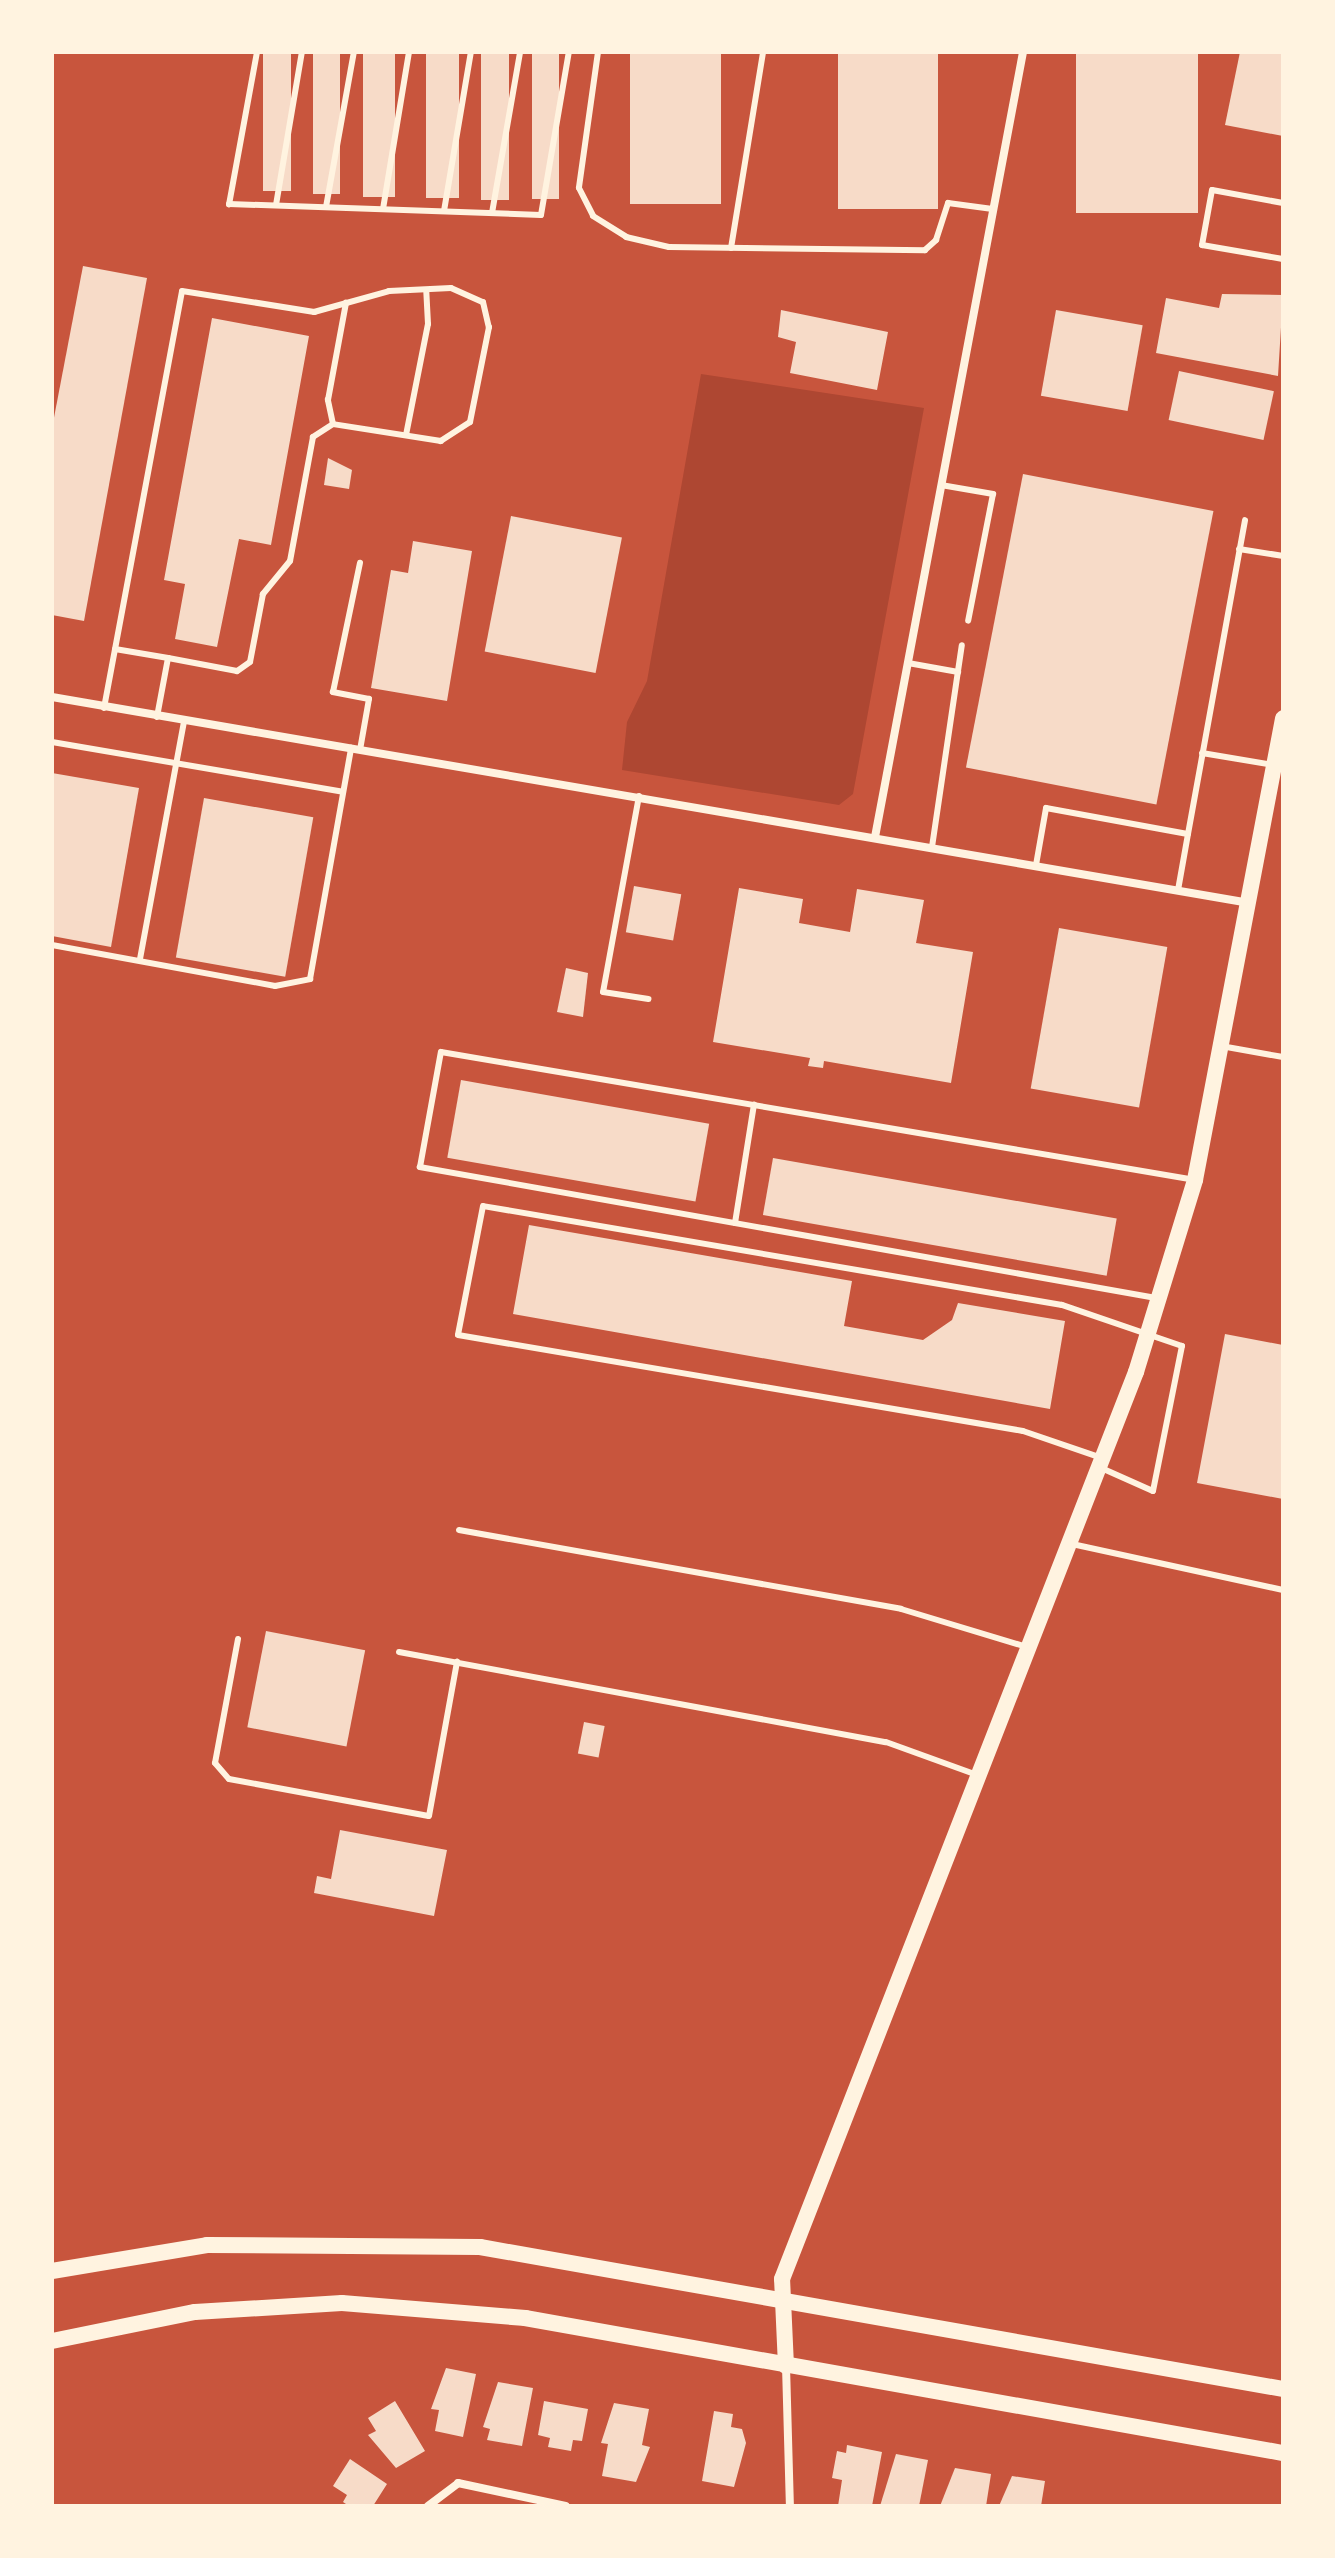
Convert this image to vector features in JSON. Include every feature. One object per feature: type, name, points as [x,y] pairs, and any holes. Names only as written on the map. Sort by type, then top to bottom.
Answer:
[{"type":"main road","points":[[786,2366],[782,2279],[1100,1462],[1148,1333],[1195,1180],[1283,718]]},
{"type":"main road","points":[[52,2271],[207,2245],[480,2247],[1283,2389]]},
{"type":"main road","points":[[52,2341],[195,2312],[342,2303],[525,2318],[1283,2453]]},
{"type":"street","points":[[875,837],[1023,52]]},
{"type":"street","points":[[52,697],[1249,903]]},
{"type":"street","points":[[786,2366],[790,2506]]},
{"type":"street","points":[[428,2506],[458,2483],[566,2506]]},
{"type":"lane","points":[[257,52],[229,204],[541,215],[569,52]]},
{"type":"lane","points":[[276,205],[302,52]]},
{"type":"lane","points":[[326,207],[354,52]]},
{"type":"lane","points":[[383,209],[409,52]]},
{"type":"lane","points":[[444,211],[471,52]]},
{"type":"lane","points":[[492,213],[520,52]]},
{"type":"lane","points":[[598,52],[578,173],[584,202],[626,237],[731,248],[925,250],[936,240],[948,203],[993,209]]},
{"type":"lane","points":[[731,248],[763,52]]},
{"type":"lane","points":[[1283,203],[1212,190],[1202,245],[1283,259]]},
{"type":"lane","points":[[104,708],[115,649],[182,291],[314,312],[346,303],[451,288],[483,302],[489,327],[470,422],[441,441],[333,424],[313,437],[290,561],[263,594],[250,662],[237,671],[115,649]]},
{"type":"lane","points":[[406,435],[428,324],[426,290]]},
{"type":"lane","points":[[333,424],[328,400],[346,303]]},
{"type":"lane","points":[[941,485],[993,494],[968,621]]},
{"type":"lane","points":[[1178,890],[1245,520]]},
{"type":"lane","points":[[1239,549],[1283,556]]},
{"type":"lane","points":[[52,945],[275,986],[310,979],[343,792],[369,699],[333,692],[360,563]]},
{"type":"lane","points":[[932,847],[962,645]]},
{"type":"lane","points":[[157,717],[168,658]]},
{"type":"lane","points":[[908,663],[958,672]]},
{"type":"lane","points":[[140,959],[184,722]]},
{"type":"lane","points":[[52,742],[343,792]]},
{"type":"lane","points":[[1202,753],[1274,765]]},
{"type":"lane","points":[[639,796],[603,992],[648,999]]},
{"type":"lane","points":[[1036,865],[1046,808],[1188,834]]},
{"type":"lane","points":[[1221,1046],[1283,1057]]},
{"type":"lane","points":[[1158,1298],[420,1167],[441,1052],[1195,1180]]},
{"type":"lane","points":[[735,1223],[754,1105]]},
{"type":"lane","points":[[483,1206],[1062,1305],[1148,1333],[1182,1346],[1153,1491],[1100,1462],[1023,1431],[458,1335],[483,1206]]},
{"type":"lane","points":[[459,1530],[901,1609],[1028,1647]]},
{"type":"lane","points":[[1069,1543],[1283,1590]]},
{"type":"lane","points":[[238,1639],[215,1763],[229,1779],[429,1816],[457,1662]]},
{"type":"lane","points":[[399,1652],[886,1742],[978,1775]]},
{"type":"shaded area","points":[[701,374],[924,408],[853,794],[839,805],[622,770],[627,722],[647,681]]},
{"type":"building","points":[[263,52],[291,52],[291,191],[263,191]]},
{"type":"building","points":[[313,52],[340,52],[340,194],[313,194]]},
{"type":"building","points":[[363,52],[395,52],[395,197],[363,197]]},
{"type":"building","points":[[426,52],[459,52],[459,198],[426,198]]},
{"type":"building","points":[[481,52],[509,52],[509,200],[481,200]]},
{"type":"building","points":[[532,52],[559,52],[559,199],[532,199]]},
{"type":"building","points":[[630,52],[721,52],[721,204],[630,204]]},
{"type":"building","points":[[838,52],[938,52],[938,209],[838,209]]},
{"type":"building","points":[[1076,52],[1198,52],[1198,213],[1076,213]]},
{"type":"building","points":[[1240,52],[1283,52],[1283,136],[1225,125]]},
{"type":"building","points":[[83,266],[147,278],[84,621],[52,615],[52,428]]},
{"type":"building","points":[[1222,294],[1283,295],[1278,376],[1156,353],[1166,298],[1219,308]]},
{"type":"building","points":[[781,310],[888,332],[877,390],[790,373],[796,342],[778,337]]},
{"type":"building","points":[[1056,310],[1143,325],[1128,411],[1041,396]]},
{"type":"building","points":[[212,318],[309,336],[271,545],[239,539],[217,647],[175,639],[185,584],[164,580]]},
{"type":"building","points":[[1179,371],[1274,391],[1263,440],[1169,420]]},
{"type":"building","points":[[328,458],[352,470],[349,489],[324,485]]},
{"type":"building","points":[[1023,474],[1213,511],[1156,805],[966,768]]},
{"type":"building","points":[[511,516],[622,538],[596,673],[485,651]]},
{"type":"building","points":[[413,541],[472,551],[447,701],[371,688],[391,570],[408,573]]},
{"type":"building","points":[[52,773],[139,788],[111,947],[52,936]]},
{"type":"building","points":[[204,798],[313,817],[285,977],[176,958]]},
{"type":"building","points":[[634,886],[681,894],[673,941],[626,932]]},
{"type":"building","points":[[739,888],[803,899],[799,923],[850,932],[857,889],[924,900],[916,943],[973,952],[951,1083],[824,1061],[823,1068],[808,1066],[810,1058],[713,1042]]},
{"type":"building","points":[[1059,928],[1167,947],[1139,1108],[1031,1089]]},
{"type":"building","points":[[566,968],[588,973],[583,1017],[557,1012]]},
{"type":"building","points":[[461,1080],[709,1124],[695,1202],[447,1158]]},
{"type":"building","points":[[773,1158],[1117,1219],[1107,1276],[763,1215]]},
{"type":"building","points":[[529,1225],[852,1281],[844,1326],[923,1340],[952,1320],[958,1303],[1065,1321],[1050,1409],[513,1314]]},
{"type":"building","points":[[1225,1334],[1283,1345],[1283,1499],[1197,1483]]},
{"type":"building","points":[[266,1631],[365,1650],[346,1746],[247,1727]]},
{"type":"building","points":[[584,1722],[605,1726],[599,1757],[578,1753]]},
{"type":"building","points":[[340,1830],[447,1850],[434,1916],[314,1893],[317,1876],[331,1879]]},
{"type":"building","points":[[446,2368],[476,2374],[463,2437],[435,2431],[439,2410],[431,2409]]},
{"type":"building","points":[[498,2382],[533,2388],[522,2446],[487,2440],[490,2429],[483,2427]]},
{"type":"building","points":[[395,2401],[425,2451],[396,2468],[368,2435],[376,2431],[368,2418]]},
{"type":"building","points":[[544,2401],[588,2409],[582,2441],[573,2440],[571,2451],[548,2447],[550,2438],[538,2435]]},
{"type":"building","points":[[614,2403],[649,2409],[642,2445],[650,2447],[636,2482],[602,2476],[608,2444],[601,2443]]},
{"type":"building","points":[[714,2411],[733,2414],[731,2427],[742,2429],[746,2443],[734,2487],[702,2481]]},
{"type":"building","points":[[847,2445],[882,2452],[872,2506],[838,2506],[842,2480],[832,2478],[837,2451],[846,2453]]},
{"type":"building","points":[[896,2454],[928,2460],[919,2506],[880,2506]]},
{"type":"building","points":[[350,2459],[387,2484],[373,2506],[349,2506],[343,2502],[347,2495],[333,2486]]},
{"type":"building","points":[[955,2468],[991,2474],[986,2506],[940,2506]]},
{"type":"building","points":[[1012,2476],[1045,2481],[1041,2506],[999,2506]]}]
